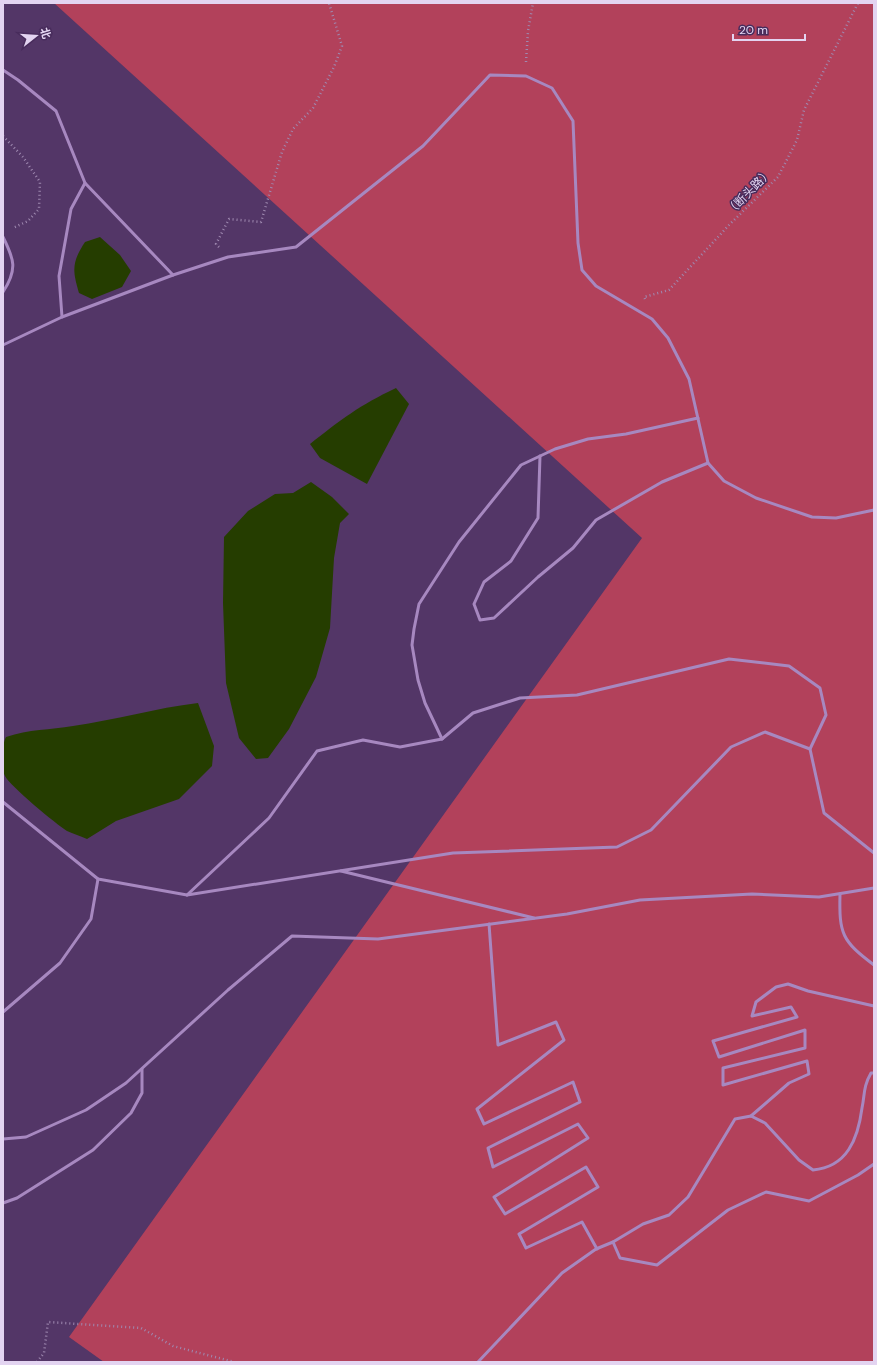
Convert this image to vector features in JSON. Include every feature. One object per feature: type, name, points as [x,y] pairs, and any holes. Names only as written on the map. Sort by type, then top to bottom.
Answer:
[{"type":"lane","points":[[3,70],[18,80],[56,111],[85,183],[173,275]]},
{"type":"lane","points":[[3,345],[62,317],[173,275],[228,257],[296,247],[423,146],[490,75],[526,76],[552,88],[572,121],[578,243],[582,270],[596,286],[652,319],[668,338],[689,379],[708,463],[724,480],[756,498],[812,517],[836,518],[874,510]]},
{"type":"lane","points":[[62,317],[59,276],[71,208],[85,183]]},
{"type":"lane","points":[[3,237],[14,259],[9,282],[3,292]]},
{"type":"lane","points":[[442,739],[425,703],[418,680],[412,645],[419,604],[459,542],[521,465],[555,449],[588,439],[626,434],[698,418]]},
{"type":"lane","points":[[540,456],[538,518],[511,561],[484,582],[474,604],[480,620],[494,618],[538,577],[573,548],[596,520],[662,482],[708,463]]},
{"type":"lane","points":[[187,895],[269,818],[317,751],[363,740],[400,747],[442,739],[473,713],[520,698],[577,695],[729,659],[789,666],[820,688],[826,715],[810,749],[824,814],[874,853]]},
{"type":"lane","points":[[3,802],[98,879],[187,895],[453,853],[617,847],[651,830],[731,747],[765,732],[810,749]]},
{"type":"lane","points":[[340,871],[536,918]]},
{"type":"lane","points":[[3,1012],[60,963],[91,918],[98,879]]},
{"type":"lane","points":[[3,1139],[26,1137],[86,1110],[126,1083],[228,990],[292,936],[378,939],[536,918],[640,900],[752,894],[819,897],[874,888]]},
{"type":"lane","points":[[840,894],[839,920],[845,940],[857,952],[874,965]]},
{"type":"lane","points":[[489,924],[498,1045],[556,1022],[564,1040],[477,1109],[484,1124],[573,1082],[580,1102],[488,1148],[493,1167],[578,1124],[588,1138],[494,1197],[505,1214],[586,1167],[598,1187],[519,1234],[526,1248],[582,1222],[597,1248]]},
{"type":"lane","points":[[478,1362],[562,1272],[597,1248],[614,1242],[643,1224],[669,1215],[688,1197],[735,1119],[751,1116],[789,1083],[809,1074],[807,1060],[723,1085],[723,1068],[805,1048],[805,1030],[719,1057],[713,1042],[797,1017],[791,1007],[752,1016],[756,1002],[776,987],[788,984],[808,991],[874,1006]]},
{"type":"lane","points":[[3,1203],[17,1198],[93,1150],[131,1113],[142,1093],[142,1069]]},
{"type":"lane","points":[[751,1116],[766,1123],[799,1160],[813,1170],[826,1169],[848,1154],[856,1135],[862,1108],[864,1085],[871,1073],[874,1073]]},
{"type":"lane","points":[[614,1242],[620,1258],[657,1265],[728,1210],[766,1192],[809,1201],[858,1175],[874,1164]]},
{"type":"path","points":[[228,257],[216,244],[229,218],[261,222],[282,152],[293,129],[313,108],[334,67],[342,46],[330,3]]},
{"type":"path","points":[[526,76],[528,31],[533,3]]},
{"type":"path","name":"（断头路）","points":[[652,319],[644,297],[669,290],[730,224],[778,177],[797,140],[804,110],[858,3]]},
{"type":"path","points":[[3,136],[23,157],[40,182],[39,209],[28,221],[9,230]]},
{"type":"path","points":[[37,1362],[44,1353],[48,1322],[141,1328],[173,1346],[234,1362]]},
{"type":"shaded area","points":[[54,3],[874,3],[874,1362],[104,1362],[69,1337],[642,538]]},
{"type":"shaded area","points":[[100,237],[120,255],[131,271],[122,287],[92,299],[79,293],[75,278],[74,266],[85,242]]},
{"type":"shaded area","points":[[396,388],[409,404],[367,484],[320,458],[310,444],[351,413]]},
{"type":"shaded area","points":[[311,482],[332,497],[349,514],[340,523],[334,558],[330,628],[316,677],[289,729],[268,758],[256,759],[239,738],[226,683],[223,603],[224,537],[248,511],[275,494],[293,493]]},
{"type":"shaded area","points":[[198,703],[214,746],[212,766],[179,799],[116,821],[87,839],[67,831],[53,821],[15,788],[3,772],[2,756],[3,745],[6,737],[23,732],[89,723]]}]
